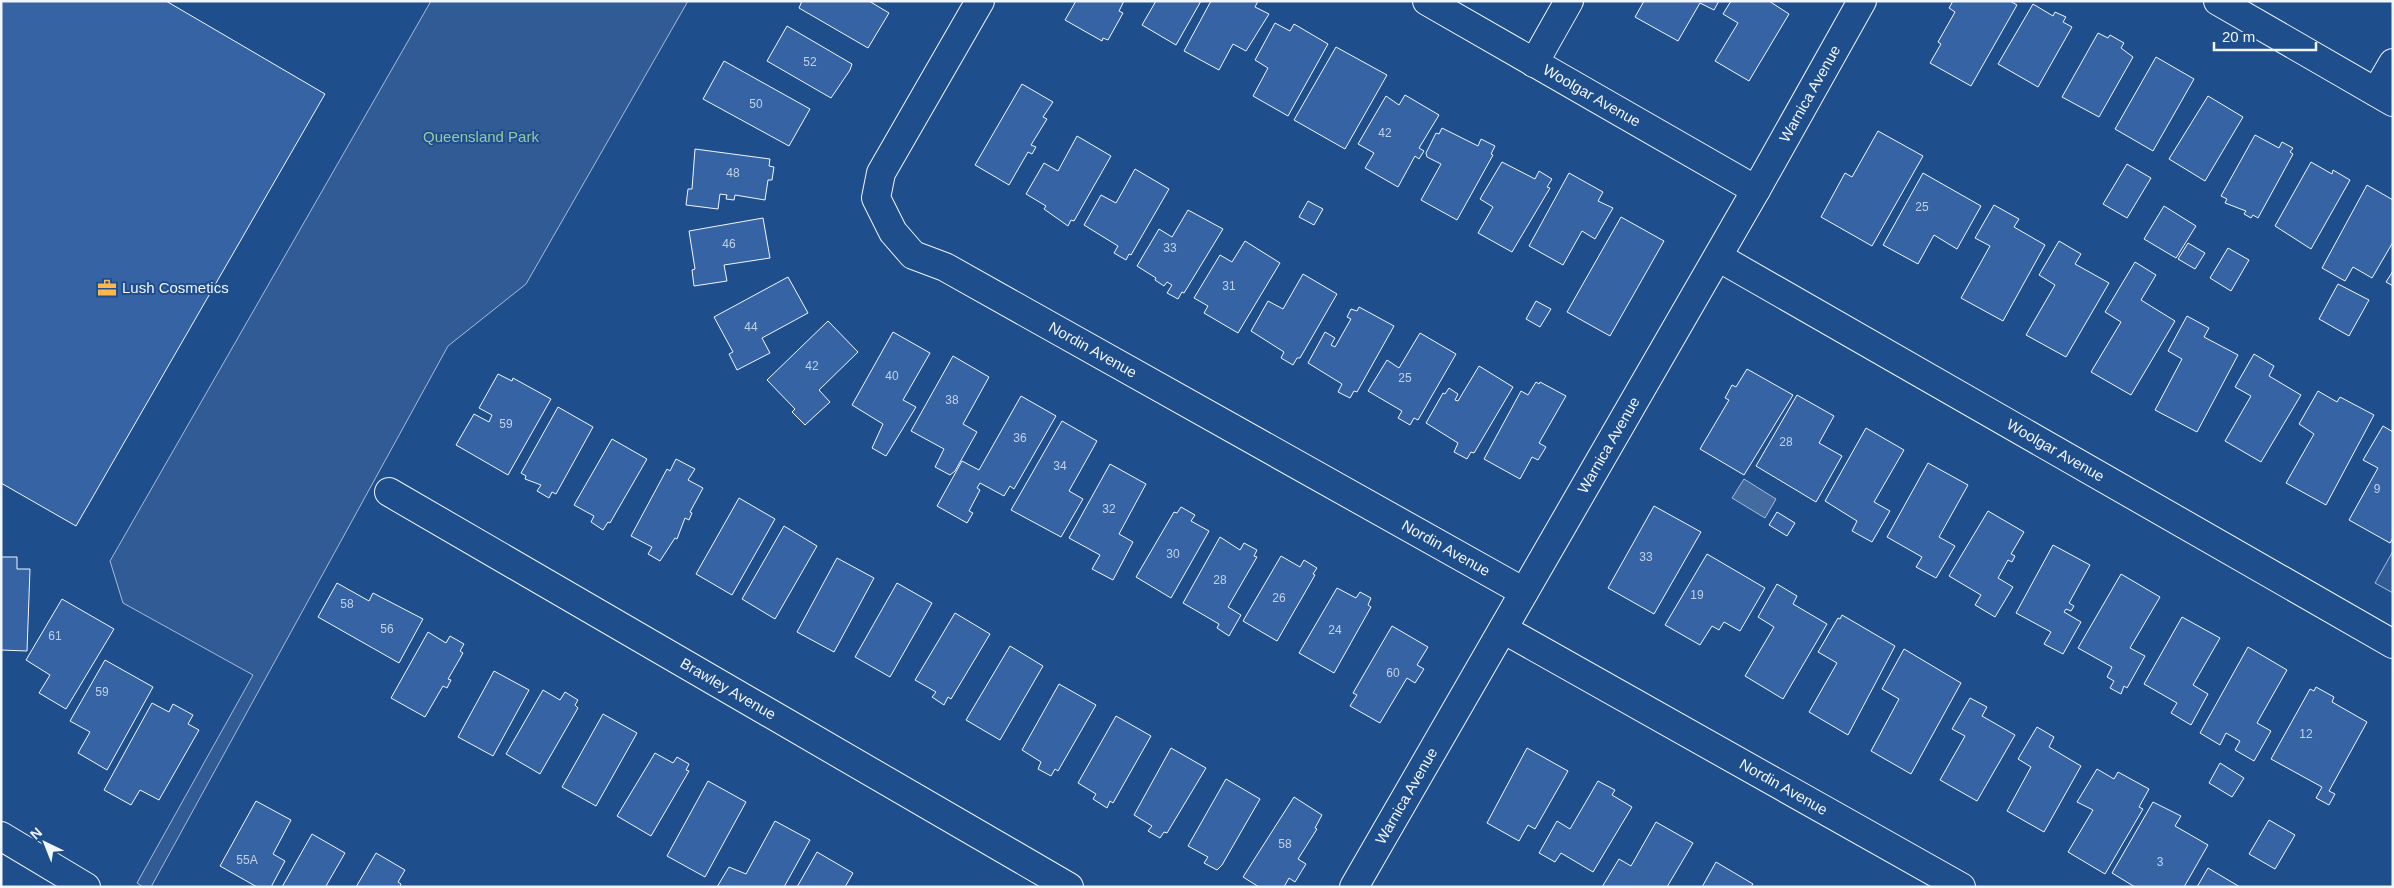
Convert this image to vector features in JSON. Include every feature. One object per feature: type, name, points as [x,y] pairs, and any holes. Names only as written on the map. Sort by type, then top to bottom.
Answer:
[{"type":"street","name":"Nordin Avenue","points":[[980,1],[881,173],[876,198],[892,232],[913,255],[945,267],[1524,592]]},
{"type":"street","name":"Woolgar Avenue","points":[[1428,1],[1756,190]]},
{"type":"street","points":[[1534,62],[1569,1]]},
{"type":"street","name":"Warnica Avenue","points":[[1354,887],[1718,257],[1862,1]]},
{"type":"street","points":[[2218,1],[2384,97],[2393,63]]},
{"type":"street","name":"Woolgar Avenue","points":[[1718,257],[2393,644]]},
{"type":"street","name":"Brawley Avenue","points":[[389,492],[1068,887]]},
{"type":"street","name":"Nordin Avenue","points":[[1503,629],[1961,887]]},
{"type":"street","points":[[1,836],[86,887]]},
{"type":"shaded area","name":"Queensland Park","points":[[431,1],[688,1],[526,284],[448,346],[151,887],[143,887],[137,883],[253,675],[123,603],[110,561]]},
{"type":"shaded area","points":[[1744,479],[1776,499],[1765,518],[1732,498]]},
{"type":"shaded area","points":[[2393,551],[2393,593],[2375,583]]},
{"type":"building","name":"Lush Cosmetics","points":[[1,1],[166,1],[325,94],[76,526],[1,483]]},
{"type":"building","points":[[802,1],[869,1],[889,13],[868,48],[799,8]]},
{"type":"building","points":[[1076,1],[1124,1],[1119,11],[1123,13],[1108,40],[1103,38],[1102,41],[1065,20]]},
{"type":"building","points":[[1156,1],[1201,1],[1176,45],[1142,25]]},
{"type":"building","points":[[1211,1],[1258,1],[1255,7],[1269,14],[1246,51],[1233,44],[1219,70],[1184,51]]},
{"type":"building","points":[[1644,1],[1719,1],[1714,10],[1700,3],[1678,41],[1635,17]]},
{"type":"building","points":[[1731,1],[1769,1],[1789,14],[1749,81],[1715,61],[1738,23],[1723,14]]},
{"type":"building","points":[[1953,1],[2010,1],[2017,5],[1971,86],[1930,63],[1941,44],[1938,42],[1955,12],[1949,8]]},
{"type":"building","points":[[2033,4],[2053,16],[2055,12],[2066,17],[2063,22],[2072,27],[2038,87],[1998,64]]},
{"type":"building","points":[[1275,23],[1290,31],[1294,24],[1328,44],[1288,116],[1253,96],[1268,68],[1255,60]]},
{"type":"building","points":[[787,26],[852,64],[831,98],[767,61]]},
{"type":"building","points":[[2098,33],[2108,38],[2110,35],[2124,43],[2121,48],[2133,57],[2099,117],[2062,97]]},
{"type":"building","points":[[1336,47],[1387,75],[1345,149],[1294,120]]},
{"type":"building","points":[[2156,57],[2194,79],[2153,151],[2115,129]]},
{"type":"building","points":[[724,61],[810,109],[789,146],[703,99]]},
{"type":"building","points":[[1022,84],[1053,102],[1043,117],[1047,119],[1031,145],[1036,147],[1032,154],[1028,152],[1009,185],[975,165]]},
{"type":"building","points":[[1405,95],[1439,115],[1419,148],[1424,151],[1419,159],[1415,156],[1398,187],[1365,168],[1374,153],[1358,144],[1386,96],[1399,105]]},
{"type":"building","points":[[2208,96],[2243,117],[2205,181],[2169,159]]},
{"type":"building","points":[[1442,128],[1478,146],[1481,139],[1495,146],[1491,154],[1493,155],[1457,220],[1421,200],[1441,164],[1427,157],[1426,153],[1436,133],[1439,134]]},
{"type":"building","points":[[1878,131],[1923,156],[1872,246],[1821,217],[1845,173],[1852,177]]},
{"type":"building","points":[[2255,135],[2279,148],[2282,142],[2293,148],[2290,152],[2293,154],[2258,218],[2253,215],[2251,218],[2244,214],[2246,211],[2225,203],[2227,199],[2221,196]]},
{"type":"building","points":[[1077,136],[1111,156],[1074,221],[1071,220],[1068,226],[1044,209],[1046,206],[1026,194],[1044,163],[1058,171]]},
{"type":"building","points":[[695,149],[770,159],[769,166],[774,167],[772,180],[768,180],[765,200],[735,195],[734,200],[726,199],[727,195],[720,194],[718,209],[686,205],[688,189],[692,189]]},
{"type":"building","points":[[1502,162],[1535,179],[1539,171],[1552,179],[1547,187],[1550,188],[1512,252],[1478,233],[1493,207],[1480,199]]},
{"type":"building","points":[[2311,162],[2332,174],[2333,170],[2350,180],[2311,249],[2275,226]]},
{"type":"building","points":[[2127,164],[2151,178],[2127,218],[2103,204]]},
{"type":"building","points":[[1135,169],[1169,189],[1131,255],[1129,254],[1126,260],[1114,253],[1118,246],[1084,225],[1101,195],[1116,203]]},
{"type":"building","points":[[1569,173],[1603,192],[1598,201],[1613,208],[1595,239],[1582,231],[1563,265],[1529,246]]},
{"type":"building","points":[[1923,173],[1981,206],[1957,249],[1934,235],[1918,264],[1883,245]]},
{"type":"building","points":[[2367,185],[2393,200],[2393,242],[2372,278],[2353,267],[2345,281],[2322,268]]},
{"type":"building","points":[[1308,201],[1323,209],[1314,225],[1299,217]]},
{"type":"building","points":[[1994,205],[2019,219],[2014,227],[2045,245],[2003,321],[1961,298],[1990,246],[1975,238]]},
{"type":"building","points":[[2164,206],[2196,226],[2176,258],[2144,239]]},
{"type":"building","points":[[1188,210],[1223,229],[1184,293],[1182,292],[1178,299],[1167,293],[1172,285],[1167,282],[1164,286],[1155,280],[1156,278],[1137,266],[1159,229],[1172,237]]},
{"type":"building","points":[[1621,217],[1664,241],[1610,336],[1567,312]]},
{"type":"building","points":[[763,218],[770,258],[724,265],[727,281],[694,286],[692,270],[695,269],[689,231]]},
{"type":"building","points":[[1245,241],[1280,263],[1238,333],[1204,313],[1208,306],[1194,298],[1220,255],[1232,262]]},
{"type":"building","points":[[2059,241],[2081,254],[2075,264],[2109,283],[2066,357],[2026,335],[2055,285],[2039,275]]},
{"type":"building","points":[[2188,243],[2205,253],[2195,269],[2178,259]]},
{"type":"building","points":[[2228,248],[2249,260],[2231,291],[2210,278]]},
{"type":"building","points":[[2135,262],[2156,275],[2141,300],[2175,321],[2131,395],[2091,372],[2121,322],[2105,312]]},
{"type":"building","points":[[2393,271],[2393,286],[2386,282]]},
{"type":"building","points":[[1303,274],[1337,294],[1300,358],[1297,358],[1293,365],[1281,358],[1284,352],[1251,331],[1268,301],[1283,309]]},
{"type":"building","points":[[788,277],[808,313],[762,338],[770,353],[737,370],[729,354],[733,352],[714,317]]},
{"type":"building","points":[[2338,284],[2369,300],[2349,336],[2319,319]]},
{"type":"building","points":[[1536,301],[1551,309],[1540,327],[1526,319]]},
{"type":"building","points":[[1359,307],[1394,326],[1357,392],[1354,391],[1350,398],[1338,392],[1342,384],[1308,363],[1325,332],[1335,338],[1331,345],[1335,347],[1351,319],[1347,317],[1351,309],[1357,311]]},
{"type":"building","points":[[2187,316],[2209,328],[2204,337],[2238,355],[2197,432],[2155,410],[2182,359],[2168,351]]},
{"type":"building","points":[[828,321],[858,352],[819,390],[830,402],[805,425],[792,412],[795,409],[767,380]]},
{"type":"building","points":[[893,332],[930,353],[903,400],[916,407],[886,456],[872,448],[883,424],[852,405]]},
{"type":"building","points":[[1420,333],[1456,354],[1418,420],[1414,418],[1410,425],[1398,418],[1402,411],[1368,391],[1387,360],[1399,368]]},
{"type":"building","points":[[2254,354],[2274,366],[2269,376],[2301,395],[2261,462],[2225,441],[2251,396],[2235,387]]},
{"type":"building","points":[[953,356],[989,377],[963,424],[977,432],[955,471],[950,475],[935,467],[944,449],[911,431]]},
{"type":"building","points":[[1479,366],[1513,387],[1474,453],[1471,452],[1467,459],[1454,452],[1458,443],[1426,423],[1443,393],[1445,394],[1449,388],[1458,394],[1455,400],[1458,401]]},
{"type":"building","points":[[1747,369],[1793,395],[1744,475],[1700,449],[1729,400],[1725,398],[1732,385],[1736,387]]},
{"type":"building","points":[[498,374],[512,381],[513,378],[551,399],[508,475],[456,445],[474,414],[489,422],[492,415],[479,408]]},
{"type":"building","points":[[1536,382],[1539,384],[1540,382],[1566,396],[1539,443],[1546,447],[1538,460],[1532,457],[1520,479],[1484,459],[1521,391],[1528,395]]},
{"type":"building","points":[[2318,391],[2337,402],[2340,397],[2374,415],[2326,505],[2286,483],[2314,434],[2299,424]]},
{"type":"building","points":[[1797,395],[1834,416],[1819,443],[1842,456],[1816,502],[1756,466]]},
{"type":"building","points":[[1021,396],[1056,416],[1014,489],[1010,486],[1004,496],[980,483],[977,488],[980,490],[969,511],[973,513],[967,523],[937,506],[962,461],[979,470]]},
{"type":"building","points":[[558,407],[593,427],[556,494],[552,492],[549,498],[537,491],[541,485],[525,479],[526,476],[521,473]]},
{"type":"building","points":[[1062,421],[1097,441],[1069,491],[1083,499],[1061,537],[1011,510]]},
{"type":"building","points":[[2383,426],[2393,432],[2393,538],[2390,543],[2349,520],[2378,468],[2363,460]]},
{"type":"building","points":[[1866,428],[1904,450],[1874,502],[1890,511],[1872,542],[1852,531],[1857,521],[1825,501]]},
{"type":"building","points":[[612,439],[647,459],[610,523],[608,522],[603,530],[591,522],[594,516],[574,505]]},
{"type":"building","points":[[676,459],[695,469],[688,480],[703,488],[690,512],[692,513],[689,520],[685,518],[677,539],[675,538],[660,561],[648,554],[652,547],[631,536],[667,469],[670,471]]},
{"type":"building","points":[[1928,463],[1968,485],[1939,537],[1955,546],[1936,578],[1916,567],[1922,557],[1887,537]]},
{"type":"building","points":[[1110,464],[1146,484],[1119,534],[1133,542],[1113,580],[1092,569],[1100,555],[1069,538]]},
{"type":"building","points":[[739,498],[775,519],[732,595],[696,574]]},
{"type":"building","points":[[1654,506],[1701,532],[1654,614],[1608,588]]},
{"type":"building","points":[[1181,507],[1195,515],[1191,521],[1209,531],[1171,598],[1136,577],[1174,512],[1177,513]]},
{"type":"building","points":[[1988,511],[2024,532],[2011,554],[2015,556],[2012,562],[2008,560],[1998,578],[2013,587],[1995,617],[1975,605],[1981,595],[1949,576]]},
{"type":"building","points":[[1777,512],[1795,523],[1787,536],[1769,525]]},
{"type":"building","points":[[784,526],[817,546],[775,619],[742,599]]},
{"type":"building","points":[[1220,537],[1240,550],[1244,543],[1257,550],[1254,556],[1257,557],[1228,607],[1241,615],[1229,636],[1217,628],[1219,624],[1183,603]]},
{"type":"building","points":[[2053,545],[2090,565],[2069,603],[2074,606],[2071,611],[2066,609],[2064,612],[2081,622],[2063,654],[2044,644],[2051,632],[2016,613]]},
{"type":"building","points":[[1707,554],[1765,588],[1740,631],[1724,622],[1719,630],[1712,626],[1700,645],[1665,625]]},
{"type":"building","points":[[1281,556],[1300,567],[1304,560],[1317,568],[1313,574],[1315,575],[1277,641],[1243,621]]},
{"type":"building","points":[[1,557],[17,557],[17,569],[30,569],[27,651],[1,650]]},
{"type":"building","points":[[837,558],[874,578],[834,652],[797,632]]},
{"type":"building","points":[[2121,574],[2160,597],[2130,648],[2145,656],[2127,688],[2124,686],[2121,694],[2110,688],[2114,681],[2107,677],[2112,667],[2078,648]]},
{"type":"building","points":[[337,583],[369,601],[373,593],[423,619],[399,663],[318,617]]},
{"type":"building","points":[[897,583],[932,603],[890,677],[855,657]]},
{"type":"building","points":[[1777,584],[1797,596],[1793,604],[1827,624],[1783,699],[1745,676],[1774,627],[1758,617]]},
{"type":"building","points":[[1337,588],[1356,598],[1360,592],[1371,598],[1368,605],[1371,607],[1334,673],[1299,653]]},
{"type":"building","points":[[62,599],[114,629],[66,709],[39,693],[50,675],[26,660]]},
{"type":"building","points":[[955,613],[990,634],[951,699],[948,697],[944,705],[932,697],[936,692],[915,680]]},
{"type":"building","points":[[1842,615],[1895,646],[1848,735],[1809,712],[1837,663],[1818,652],[1838,618],[1840,619]]},
{"type":"building","points":[[2182,617],[2220,638],[2193,685],[2208,694],[2191,725],[2171,713],[2177,703],[2144,684]]},
{"type":"building","points":[[1392,626],[1428,647],[1417,665],[1424,669],[1415,683],[1407,678],[1380,723],[1350,706],[1357,695],[1353,693]]},
{"type":"building","points":[[428,632],[446,643],[450,636],[464,644],[460,651],[463,653],[448,679],[451,680],[447,688],[443,686],[425,717],[391,698]]},
{"type":"building","points":[[1010,646],[1043,666],[1000,740],[966,720]]},
{"type":"building","points":[[2248,647],[2287,670],[2257,723],[2271,731],[2254,761],[2235,750],[2240,741],[2226,733],[2220,745],[2200,733]]},
{"type":"building","points":[[1904,649],[1961,683],[1911,774],[1871,751],[1899,699],[1882,689]]},
{"type":"building","points":[[105,660],[153,687],[107,770],[78,753],[90,732],[70,721]]},
{"type":"building","points":[[494,671],[529,690],[493,756],[458,737]]},
{"type":"building","points":[[1059,684],[1096,705],[1058,771],[1055,769],[1051,776],[1038,769],[1041,762],[1022,750]]},
{"type":"building","points":[[2316,687],[2334,697],[2332,702],[2367,722],[2329,791],[2335,794],[2329,805],[2316,798],[2322,787],[2271,759],[2310,689],[2314,691]]},
{"type":"building","points":[[543,690],[560,700],[565,692],[578,700],[575,705],[578,708],[540,774],[506,754]]},
{"type":"building","points":[[1970,698],[1987,707],[1982,716],[2015,735],[1977,801],[1940,780],[1965,736],[1952,729]]},
{"type":"building","points":[[152,703],[169,712],[173,704],[193,715],[188,724],[199,730],[159,800],[140,790],[131,805],[104,790]]},
{"type":"building","points":[[603,714],[637,733],[596,806],[562,787]]},
{"type":"building","points":[[1116,716],[1151,736],[1113,803],[1110,801],[1107,808],[1093,799],[1096,794],[1078,783]]},
{"type":"building","points":[[2037,727],[2054,737],[2049,747],[2081,766],[2044,832],[2007,811],[2031,767],[2018,759]]},
{"type":"building","points":[[1171,748],[1206,768],[1167,833],[1164,832],[1160,838],[1148,831],[1152,826],[1134,815]]},
{"type":"building","points":[[1527,748],[1568,771],[1535,829],[1528,825],[1519,841],[1487,823]]},
{"type":"building","points":[[655,753],[673,763],[677,757],[689,764],[686,770],[689,771],[651,836],[617,816]]},
{"type":"building","points":[[2220,763],[2244,778],[2232,797],[2209,783]]},
{"type":"building","points":[[2097,769],[2114,779],[2118,772],[2149,789],[2139,807],[2143,809],[2105,874],[2068,852],[2093,810],[2077,802]]},
{"type":"building","points":[[1226,779],[1260,799],[1222,865],[1217,870],[1204,863],[1208,857],[1188,846]]},
{"type":"building","points":[[708,781],[746,802],[705,877],[667,856]]},
{"type":"building","points":[[1598,781],[1615,790],[1612,795],[1632,807],[1593,872],[1561,853],[1555,862],[1539,853],[1557,821],[1570,829]]},
{"type":"building","points":[[1294,797],[1322,815],[1315,828],[1317,829],[1298,859],[1306,864],[1295,882],[1289,878],[1284,887],[1259,887],[1243,877]]},
{"type":"building","points":[[256,801],[291,820],[273,854],[285,861],[271,887],[257,887],[220,866]]},
{"type":"building","points":[[2153,802],[2181,816],[2175,826],[2208,845],[2184,887],[2135,887],[2112,873]]},
{"type":"building","points":[[2269,820],[2295,835],[2275,869],[2249,854]]},
{"type":"building","points":[[775,821],[810,840],[784,887],[717,887],[729,867],[746,874]]},
{"type":"building","points":[[1656,822],[1693,843],[1667,887],[1602,887],[1619,859],[1631,866]]},
{"type":"building","points":[[312,834],[345,853],[326,886],[328,887],[282,887]]},
{"type":"building","points":[[817,852],[853,873],[845,887],[797,887]]},
{"type":"building","points":[[376,853],[405,870],[398,882],[401,884],[400,887],[356,887]]},
{"type":"building","points":[[1716,862],[1753,884],[1751,887],[1702,887]]},
{"type":"building","points":[[2208,868],[2240,887],[2197,887]]},
{"type":"place","name":"Lush Cosmetics","points":[[107,288]]}]
